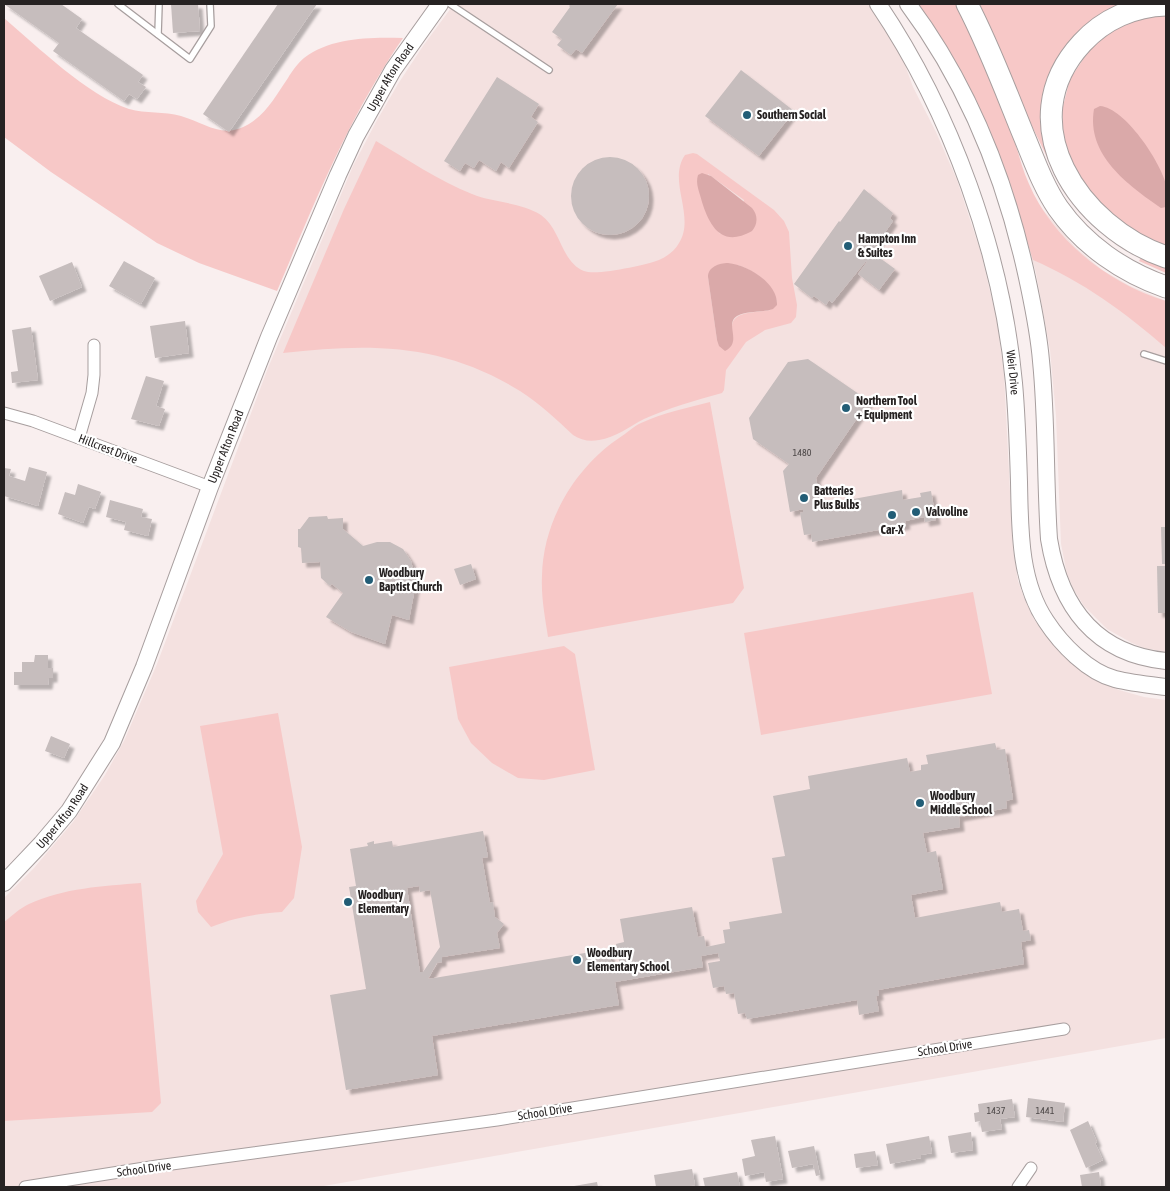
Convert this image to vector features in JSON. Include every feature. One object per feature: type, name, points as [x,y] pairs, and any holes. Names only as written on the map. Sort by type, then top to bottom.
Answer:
[{"type":"highway","points":[[967,4],[985,41],[1042,178],[1058,208],[1079,234],[1104,254],[1128,270],[1166,287]]},
{"type":"highway","points":[[1166,5],[1139,8],[1118,16],[1104,23],[1085,40],[1069,61],[1061,77],[1056,91],[1052,120],[1055,144],[1064,169],[1091,209],[1123,237],[1166,257]]},
{"type":"street","name":"Upper Afton Road","points":[[4,883],[42,844],[69,811],[112,743],[144,667],[210,487],[338,175],[356,136],[393,70],[440,4]]},
{"type":"street","name":"Weir Drive","points":[[878,4],[916,63],[943,123],[965,174],[992,260],[1002,301],[1013,374],[1020,524],[1026,572],[1032,595],[1045,621],[1066,647],[1087,665],[1114,679],[1166,687]]},
{"type":"street","points":[[908,4],[939,48],[975,117],[993,162],[1023,257],[1038,330],[1041,360],[1049,539],[1052,558],[1061,586],[1072,608],[1088,626],[1104,639],[1129,652],[1154,660],[1166,661]]},
{"type":"street","points":[[79,438],[92,393],[94,345]]},
{"type":"street","name":"Hillcrest Drive","points":[[4,413],[79,438],[210,487]]},
{"type":"street","name":"School Drive","points":[[25,1187],[157,1166],[497,1120],[1064,1029]]},
{"type":"street","points":[[1018,1187],[1032,1168]]},
{"type":"lane","points":[[118,4],[190,58],[212,26],[210,4]]},
{"type":"lane","points":[[158,34],[159,4]]},
{"type":"lane","points":[[450,4],[550,70]]},
{"type":"lane","points":[[1144,354],[1166,361]]},
{"type":"shaded area","points":[[454,4],[870,4],[897,43],[913,87],[936,132],[957,180],[981,253],[997,321],[1004,375],[1013,549],[1018,581],[1025,600],[1034,619],[1046,636],[1066,658],[1082,671],[1100,682],[1119,690],[1144,697],[1166,700],[1166,1038],[318,1187],[4,1187],[4,898],[34,868],[73,822],[105,775],[124,741],[157,664],[268,368],[353,166],[398,84]]},
{"type":"shaded area","points":[[918,4],[959,4],[1004,105],[1026,176],[1039,204],[1053,224],[1085,257],[1124,283],[1166,301],[1166,348],[1103,299],[1069,278],[1033,260],[1005,172]]},
{"type":"shaded area","points":[[973,4],[1126,4],[1061,58],[1062,183],[1060,184]]},
{"type":"shaded area","points":[[1166,14],[1166,249],[1132,233],[1084,187],[1064,144],[1062,110],[1070,79],[1090,49],[1106,35],[1132,20]]},
{"type":"shaded area","points":[[4,18],[80,82],[113,102],[135,111],[181,116],[224,131],[242,128],[258,118],[272,102],[297,65],[315,51],[339,42],[365,38],[403,38],[383,68],[349,130],[319,193],[277,291],[199,263],[157,243],[51,172],[4,137]]},
{"type":"shaded area","points":[[1100,106],[1110,109],[1130,125],[1157,162],[1166,184],[1166,207],[1161,208],[1123,179],[1103,154],[1096,141],[1093,126],[1094,109]]},
{"type":"shaded area","points":[[376,141],[460,189],[480,197],[516,205],[541,215],[553,228],[570,260],[576,267],[590,272],[621,269],[659,260],[677,246],[683,233],[685,222],[679,176],[680,165],[685,155],[693,153],[774,210],[784,221],[789,232],[792,278],[797,305],[796,317],[791,323],[765,330],[746,342],[726,370],[722,393],[653,415],[611,437],[595,441],[585,440],[573,435],[541,406],[520,391],[491,375],[463,363],[405,350],[376,348],[346,348],[283,353],[344,209]],"holes":[[[708,174],[744,200],[735,237],[719,233]],[[738,265],[762,279],[772,289],[777,302],[770,310],[740,315],[733,322],[732,328],[717,340],[708,277]]]},
{"type":"shaded area","points":[[702,173],[711,176],[752,208],[756,220],[752,231],[742,236],[733,237],[725,236],[713,227],[705,211],[698,188],[698,175]]},
{"type":"shaded area","points":[[1043,210],[1075,247],[1102,270],[1130,286],[1166,301],[1166,652],[1144,648],[1107,629],[1084,606],[1067,574],[1061,544],[1056,416],[1050,350],[1036,273],[1021,220]]},
{"type":"shaded area","points":[[1142,256],[1166,266],[1166,273],[1139,261]]},
{"type":"shaded area","points":[[728,263],[744,267],[760,276],[773,289],[777,305],[773,309],[746,313],[733,319],[733,343],[725,351],[719,346],[717,340],[708,274],[715,266]]},
{"type":"shaded area","points":[[710,402],[744,588],[733,603],[548,637],[542,592],[544,555],[548,535],[565,496],[590,463],[605,448],[633,427],[649,419]]},
{"type":"shaded area","points":[[973,592],[992,694],[761,735],[744,633]]},
{"type":"shaded area","points":[[564,646],[575,654],[595,770],[544,780],[518,778],[492,763],[471,743],[458,719],[449,667]]},
{"type":"shaded area","points":[[278,713],[302,847],[294,898],[282,912],[246,916],[211,927],[198,912],[196,901],[223,854],[200,726]]},
{"type":"shaded area","points":[[141,883],[161,1103],[152,1112],[4,1121],[4,922],[26,906],[56,894],[113,885]]},
{"type":"building","points":[[4,4],[61,4],[82,19],[76,28],[143,75],[138,82],[146,87],[137,99],[129,94],[124,101],[53,51],[59,43]]},
{"type":"building","points":[[171,4],[198,4],[200,31],[173,33]]},
{"type":"building","points":[[278,4],[317,4],[229,132],[203,114]]},
{"type":"building","points":[[571,4],[618,4],[582,53],[576,49],[571,55],[557,45],[562,39],[552,32]]},
{"type":"building","points":[[741,70],[794,111],[759,156],[705,116]]},
{"type":"building","points":[[497,77],[539,104],[531,117],[538,122],[509,168],[501,162],[496,171],[479,160],[474,168],[465,163],[460,171],[444,161]]},
{"type":"building","points":[[610,157],[625,160],[642,174],[646,181],[649,196],[646,211],[632,228],[625,232],[610,235],[595,232],[578,218],[574,211],[571,196],[574,181],[588,164],[595,160]]},
{"type":"building","name":"Hampton Inn & Suites","points":[[864,189],[893,213],[890,218],[893,221],[870,254],[872,255],[873,253],[895,269],[879,290],[858,274],[866,261],[832,303],[829,300],[826,305],[814,296],[812,298],[794,284]]},
{"type":"building","points":[[124,261],[155,278],[141,304],[109,286]]},
{"type":"building","points":[[72,262],[82,287],[50,301],[39,276]]},
{"type":"building","points":[[185,321],[189,353],[155,358],[150,326]]},
{"type":"building","points":[[31,327],[38,380],[12,383],[11,372],[18,371],[12,330]]},
{"type":"building","points":[[808,359],[869,401],[816,478],[821,505],[902,490],[903,500],[921,497],[920,493],[931,491],[936,520],[925,522],[924,517],[905,521],[906,525],[812,542],[811,534],[804,535],[800,513],[803,512],[803,509],[790,512],[783,471],[789,464],[753,439],[749,418],[788,362]]},
{"type":"building","points":[[146,376],[164,381],[156,406],[165,409],[159,426],[131,419]]},
{"type":"building","points":[[29,467],[47,472],[38,506],[4,496],[4,468],[11,469],[9,476],[25,481]]},
{"type":"building","points":[[78,484],[101,492],[95,509],[89,507],[83,523],[58,514],[65,492],[75,495]]},
{"type":"building","points":[[110,500],[143,509],[141,517],[152,519],[148,536],[124,530],[126,522],[106,517]]},
{"type":"building","name":"Woodbury Baptist Church","points":[[327,516],[328,519],[343,518],[343,529],[363,546],[377,542],[390,542],[403,549],[411,561],[415,577],[415,588],[409,620],[392,615],[385,644],[351,632],[326,617],[343,593],[332,584],[330,586],[321,578],[320,562],[302,563],[301,548],[298,547],[298,529],[309,517]]},
{"type":"building","points":[[1161,527],[1166,527],[1166,564],[1162,564]]},
{"type":"building","points":[[471,564],[476,579],[460,585],[454,569]]},
{"type":"building","points":[[1157,566],[1166,566],[1166,613],[1158,613]]},
{"type":"building","points":[[35,655],[48,655],[48,668],[53,668],[53,678],[49,678],[48,685],[14,685],[14,672],[22,672],[22,662],[34,662]]},
{"type":"building","points":[[51,736],[70,744],[64,758],[45,751]]},
{"type":"building","name":"Woodbury Middle School","points":[[995,743],[997,750],[1005,749],[1013,799],[1006,801],[1007,808],[959,817],[960,827],[923,833],[927,853],[936,851],[943,889],[911,895],[915,918],[1000,902],[1002,912],[1019,909],[1023,931],[1029,930],[1031,940],[1021,942],[1024,964],[878,990],[879,996],[876,996],[879,1011],[859,1015],[857,1000],[747,1019],[745,1013],[738,1014],[734,993],[726,994],[724,986],[713,988],[708,963],[720,961],[718,953],[701,956],[703,967],[615,982],[619,1005],[432,1036],[438,1075],[346,1090],[330,995],[366,989],[349,887],[356,886],[350,849],[368,846],[367,843],[374,841],[374,844],[392,841],[393,847],[483,831],[488,857],[482,858],[490,903],[493,902],[495,917],[504,924],[497,933],[500,948],[442,957],[442,962],[437,963],[428,979],[609,949],[613,972],[621,971],[616,944],[624,942],[620,919],[692,907],[698,937],[704,936],[706,947],[725,943],[723,930],[730,929],[729,922],[782,913],[772,858],[785,856],[773,796],[810,789],[808,776],[907,758],[910,772],[921,770],[921,765],[928,764],[926,755]],"holes":[[[419,886],[420,892],[430,890],[440,947],[423,972],[420,972],[407,888]]]},
{"type":"building","points":[[1028,1098],[1065,1103],[1063,1122],[1026,1117]]},
{"type":"building","points":[[1012,1099],[1015,1117],[1000,1119],[1002,1129],[982,1132],[980,1121],[975,1122],[974,1113],[979,1112],[978,1104]]},
{"type":"building","points":[[1088,1121],[1103,1160],[1086,1168],[1070,1130]]},
{"type":"building","points":[[971,1132],[973,1150],[951,1153],[948,1136]]},
{"type":"building","points":[[775,1136],[783,1179],[766,1182],[764,1172],[745,1176],[742,1159],[755,1156],[751,1140]]},
{"type":"building","points":[[929,1136],[932,1153],[921,1155],[921,1158],[890,1164],[886,1144]]},
{"type":"building","points":[[814,1146],[820,1175],[816,1176],[813,1164],[792,1168],[788,1151]]},
{"type":"building","points":[[875,1151],[878,1165],[856,1168],[854,1154]]},
{"type":"building","points":[[692,1169],[695,1185],[656,1187],[654,1175]]},
{"type":"building","points":[[737,1172],[740,1187],[705,1187],[703,1178]]},
{"type":"building","points":[[1099,1172],[1101,1187],[1082,1187],[1080,1175]]},
{"type":"building","points":[[597,1182],[598,1187],[574,1187],[574,1186]]},
{"type":"place","name":"Southern Social","points":[[747,115]]},
{"type":"place","name":"Hampton Inn & Suites","points":[[848,246]]},
{"type":"place","name":"Northern Tool + Equipment","points":[[846,408]]},
{"type":"place","name":"Batteries Plus Bulbs","points":[[804,498]]},
{"type":"place","name":"Valvoline","points":[[916,512]]},
{"type":"place","name":"Car-X","points":[[892,515]]},
{"type":"place","name":"Woodbury Baptist Church","points":[[369,580]]},
{"type":"place","name":"Woodbury Middle School","points":[[920,803]]},
{"type":"place","name":"Woodbury Elementary","points":[[348,902]]},
{"type":"place","name":"Woodbury Elementary School","points":[[577,960]]}]
